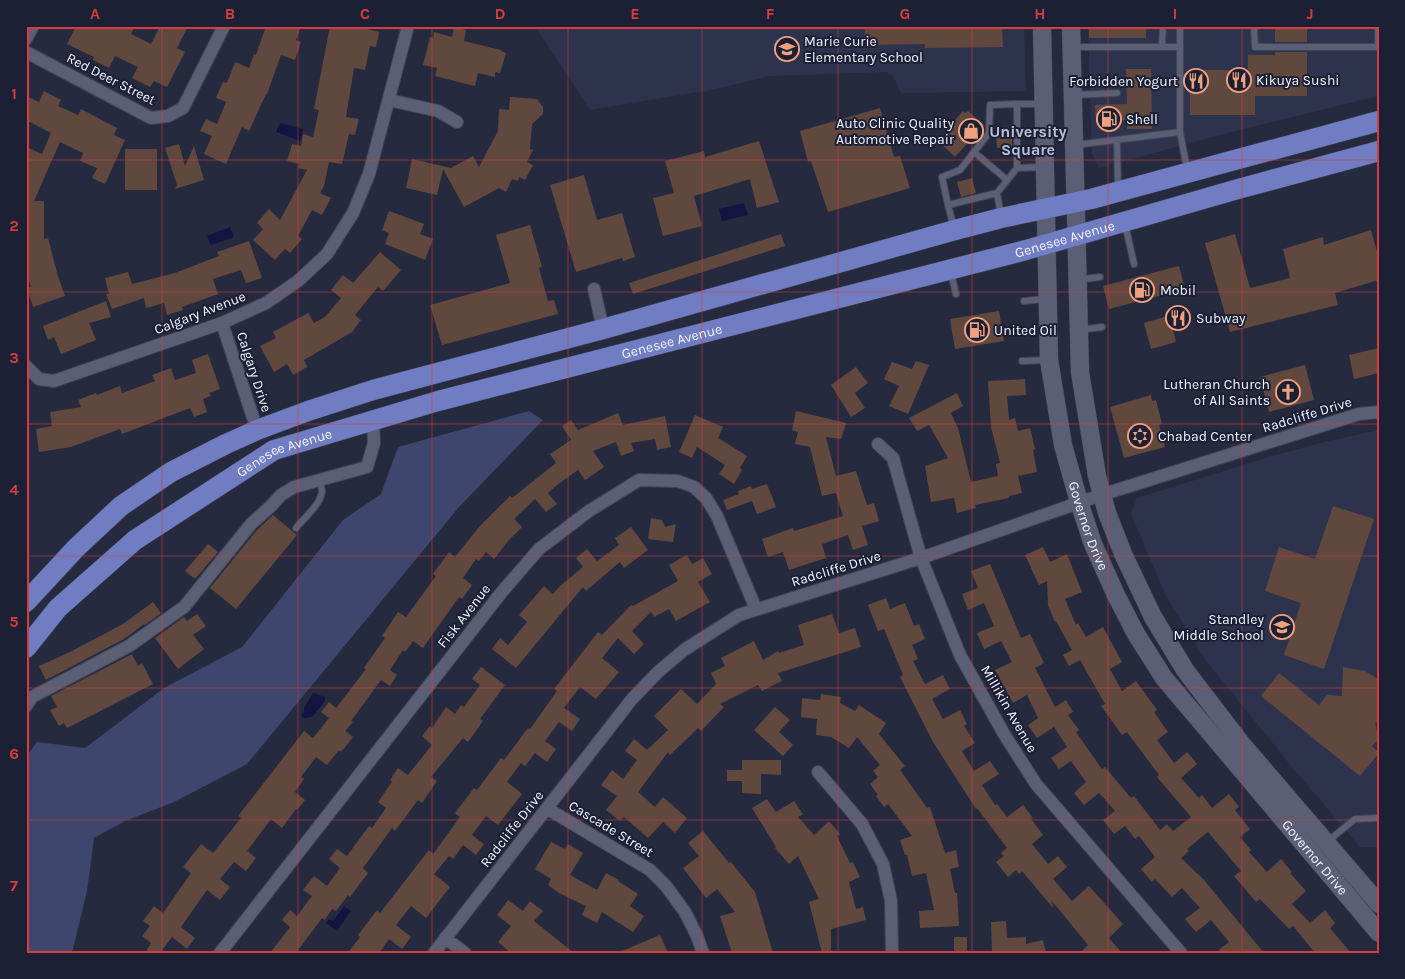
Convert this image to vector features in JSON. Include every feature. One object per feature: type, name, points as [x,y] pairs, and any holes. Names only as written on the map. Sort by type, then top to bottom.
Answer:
[{"type":"main road","name":"Governor Drive","points":[[1042,26],[1049,360],[1063,445],[1078,502],[1093,544],[1136,634],[1164,678],[1379,933]]},
{"type":"main road","name":"Governor Drive","points":[[1071,26],[1080,372],[1101,495],[1124,556],[1153,617],[1184,670],[1240,742],[1379,904]]},
{"type":"main road","name":"Genesee Avenue","points":[[26,602],[76,548],[121,506],[171,472],[257,430],[308,411],[373,390],[603,329],[954,230],[1076,202],[1379,120]]},
{"type":"main road","name":"Genesee Avenue","points":[[26,648],[58,608],[135,540],[274,450],[448,398],[1076,236],[1379,151]]},
{"type":"main road","points":[[26,617],[35,606],[43,582]]},
{"type":"street","points":[[26,40],[33,26]]},
{"type":"street","name":"Red Deer Street","points":[[26,52],[151,118],[168,116],[183,108],[224,26]]},
{"type":"street","name":"Calgary Avenue","points":[[26,366],[39,379],[54,381],[222,323],[266,303],[298,281],[327,254],[353,214],[366,182],[408,26]]},
{"type":"street","points":[[389,100],[438,111],[457,122]]},
{"type":"street","points":[[594,289],[603,329]]},
{"type":"street","name":"Calgary Drive","points":[[222,323],[257,430]]},
{"type":"street","name":"Radcliffe Drive","points":[[434,953],[632,699],[658,672],[684,650],[739,614],[921,558],[1078,502],[1359,414],[1379,412]]},
{"type":"street","points":[[26,706],[32,697],[129,646],[184,607],[251,524],[281,494],[294,487],[366,467],[374,443],[373,420]]},
{"type":"street","name":"Millikin Avenue","points":[[878,444],[893,458],[921,558],[960,655],[1004,734],[1036,784],[1174,950]]},
{"type":"street","name":"Fisk Avenue","points":[[220,953],[501,593],[540,549],[589,511],[639,480],[678,481],[694,487],[706,498],[717,516],[756,609]]},
{"type":"street","points":[[818,772],[862,824],[884,864],[891,901],[892,953]]},
{"type":"street","name":"Cascade Street","points":[[548,809],[650,870],[666,886],[685,912],[703,953]]},
{"type":"street","points":[[445,938],[465,953]]},
{"type":"lane","points":[[1162,47],[1163,26]]},
{"type":"lane","points":[[1180,26],[1180,132],[1187,171]]},
{"type":"lane","points":[[1254,26],[1255,48],[1264,48],[1378,47],[1378,26]]},
{"type":"lane","points":[[1072,47],[1180,47]]},
{"type":"lane","points":[[1072,95],[1117,93]]},
{"type":"lane","points":[[948,205],[997,193],[1017,168],[1017,104]]},
{"type":"lane","points":[[954,230],[942,177],[960,170],[989,133],[990,105],[1043,104]]},
{"type":"lane","points":[[1074,145],[1180,132]]},
{"type":"lane","points":[[1118,141],[1118,191]]},
{"type":"lane","points":[[974,152],[1007,180]]},
{"type":"lane","points":[[1017,168],[1045,167]]},
{"type":"lane","points":[[997,193],[1001,218]]},
{"type":"lane","points":[[1124,222],[1134,264]]},
{"type":"lane","points":[[950,269],[956,294]]},
{"type":"lane","points":[[1077,280],[1100,277]]},
{"type":"lane","points":[[1024,301],[1047,299]]},
{"type":"lane","points":[[1078,331],[1102,327]]},
{"type":"lane","points":[[1022,362],[1049,360]]},
{"type":"lane","points":[[296,528],[316,505],[320,497],[322,491],[319,480]]},
{"type":"lane","points":[[1326,842],[1355,819],[1379,818]]},
{"type":"shaded area","name":"Marie Curie Elementary School","points":[[535,26],[1024,26],[1026,91],[901,93],[893,76],[887,72],[770,76],[711,90],[590,110]]},
{"type":"shaded area","name":"University Square","points":[[1088,26],[1379,26],[1379,96],[1235,131],[1099,168],[1092,153]]},
{"type":"shaded area","points":[[280,123],[303,129],[300,141],[276,132]]},
{"type":"shaded area","points":[[744,203],[748,215],[722,221],[719,209]]},
{"type":"shaded area","points":[[230,227],[234,237],[211,245],[207,236]]},
{"type":"shaded area","points":[[529,411],[543,420],[459,507],[247,764],[174,802],[125,821],[94,838],[87,891],[72,953],[26,953],[26,757],[37,742],[85,748],[164,688],[242,647],[343,520],[381,494],[398,447]]},
{"type":"shaded area","name":"Standley Middle School","points":[[1379,430],[1379,847],[1360,847],[1292,767],[1204,658],[1166,596],[1131,514],[1137,498],[1272,456]]},
{"type":"shaded area","points":[[313,693],[325,697],[325,701],[312,717],[304,718],[301,716],[302,713]]},
{"type":"shaded area","points":[[344,906],[351,911],[337,931],[326,923],[329,919],[333,921]]},
{"type":"building","points":[[76,26],[135,26],[131,34],[151,44],[160,26],[188,26],[177,48],[185,52],[167,87],[154,81],[150,87],[132,78],[138,67],[115,56],[109,68],[93,60],[94,57],[67,44]]},
{"type":"building","points":[[266,26],[301,26],[296,40],[301,42],[295,60],[281,55],[267,94],[249,131],[242,127],[226,164],[204,154],[212,136],[200,131],[206,119],[217,124],[226,102],[216,98],[223,82],[227,83],[235,62],[249,68],[254,54],[256,55]]},
{"type":"building","points":[[330,26],[367,26],[367,29],[379,32],[376,47],[370,46],[365,70],[354,68],[346,117],[359,119],[355,135],[349,134],[342,164],[329,162],[324,186],[320,193],[331,198],[322,215],[312,210],[298,236],[302,239],[290,253],[285,249],[275,260],[253,240],[263,229],[257,223],[269,209],[280,220],[307,170],[298,168],[299,164],[287,161],[292,144],[301,146],[303,134],[313,137],[319,110],[314,109]]},
{"type":"building","points":[[865,26],[1002,26],[1003,47],[925,48],[925,44],[868,45],[868,42],[865,42]]},
{"type":"building","points":[[1089,26],[1146,26],[1146,38],[1089,38]]},
{"type":"building","points":[[1275,26],[1307,26],[1307,42],[1275,42]]},
{"type":"building","points":[[454,27],[466,30],[464,41],[501,50],[506,53],[500,73],[495,72],[495,77],[478,73],[475,86],[435,76],[437,68],[423,65],[430,37],[433,38],[434,32],[452,37]]},
{"type":"building","points":[[1275,52],[1307,52],[1307,96],[1255,96],[1255,115],[1190,115],[1190,70],[1248,70],[1248,55],[1275,55]]},
{"type":"building","points":[[1126,69],[1151,69],[1152,129],[1127,129],[1127,120],[1096,121],[1095,105],[1127,104]]},
{"type":"building","points":[[44,91],[61,100],[58,106],[78,115],[81,109],[117,128],[114,135],[125,140],[105,184],[92,178],[97,168],[80,161],[83,153],[60,142],[34,201],[44,201],[44,239],[48,238],[65,296],[33,307],[27,288],[31,287],[26,269],[26,147],[42,154],[51,133],[26,120],[26,96],[39,102]]},
{"type":"building","points":[[510,97],[537,99],[543,107],[543,114],[532,124],[530,149],[533,150],[527,162],[533,165],[525,180],[519,177],[518,181],[512,179],[506,192],[499,188],[464,207],[443,169],[437,195],[406,188],[412,159],[451,168],[473,156],[479,167],[498,131],[499,109],[509,110]]},
{"type":"building","points":[[880,108],[894,157],[900,156],[910,188],[828,212],[811,161],[808,162],[800,131]]},
{"type":"building","points":[[963,111],[965,113],[968,111],[984,125],[955,157],[939,142],[948,133],[946,130]]},
{"type":"building","points":[[1012,132],[1012,147],[997,148],[996,133]]},
{"type":"building","points":[[759,141],[779,202],[757,208],[750,179],[694,196],[702,226],[663,236],[653,198],[674,193],[665,161],[704,151],[705,157]]},
{"type":"building","points":[[179,144],[185,166],[194,146],[204,180],[175,189],[177,185],[165,148]]},
{"type":"building","points":[[125,149],[157,149],[157,190],[125,190]]},
{"type":"building","points":[[584,175],[597,220],[622,213],[635,257],[623,261],[622,258],[576,272],[550,185]]},
{"type":"building","points":[[972,178],[976,193],[961,197],[957,182]]},
{"type":"building","points":[[389,211],[424,224],[420,234],[433,239],[425,260],[385,244],[389,233],[382,230]]},
{"type":"building","points":[[530,225],[542,267],[539,268],[548,301],[554,300],[558,314],[442,345],[430,305],[510,283],[496,235]]},
{"type":"building","points":[[1371,230],[1379,259],[1379,280],[1335,293],[1338,305],[1230,332],[1205,243],[1235,234],[1250,288],[1290,278],[1283,249],[1323,237],[1324,245]]},
{"type":"building","points":[[781,234],[785,246],[633,294],[629,283]]},
{"type":"building","points":[[249,241],[262,278],[246,283],[241,270],[213,279],[218,294],[182,307],[183,310],[167,315],[164,303],[146,308],[144,298],[112,309],[106,294],[109,294],[105,278],[128,272],[132,284],[175,273],[219,256],[217,252]]},
{"type":"building","points":[[380,252],[401,270],[383,291],[378,287],[355,315],[361,320],[352,332],[304,360],[307,367],[293,375],[287,364],[274,372],[260,346],[276,338],[273,332],[308,313],[314,323],[325,317],[341,298],[331,290],[343,275],[353,283]]},
{"type":"building","points":[[1179,266],[1185,289],[1109,309],[1103,286]]},
{"type":"building","points":[[106,301],[111,317],[89,323],[96,340],[61,354],[54,337],[48,340],[43,326]]},
{"type":"building","name":"United Oil","points":[[999,311],[1004,341],[955,349],[950,319]]},
{"type":"building","points":[[1178,313],[1182,328],[1173,330],[1176,342],[1151,349],[1144,323]]},
{"type":"building","points":[[1379,348],[1379,373],[1354,379],[1349,355]]},
{"type":"building","points":[[208,354],[220,389],[209,393],[211,396],[203,399],[207,412],[194,417],[190,408],[122,434],[120,429],[71,447],[39,452],[36,429],[52,426],[50,412],[81,407],[78,400],[96,393],[97,395],[120,386],[122,393],[155,381],[152,375],[171,368],[175,380],[196,373],[192,360]]},
{"type":"building","points":[[916,361],[929,365],[908,414],[889,406],[899,386],[884,379],[892,362],[912,369]]},
{"type":"building","name":"Lutheran Church of All Saints","points":[[1305,365],[1314,400],[1269,412],[1260,377]]},
{"type":"building","points":[[856,367],[868,383],[855,393],[865,408],[851,417],[831,385]]},
{"type":"building","points":[[1025,379],[1026,395],[1007,396],[1009,420],[1015,418],[1018,431],[1030,428],[1035,449],[1033,450],[1037,472],[1018,476],[1022,493],[1009,496],[1009,498],[975,505],[976,508],[957,513],[954,498],[931,502],[925,466],[948,458],[929,425],[917,431],[909,418],[957,393],[963,406],[951,413],[958,428],[971,482],[998,476],[996,464],[1000,463],[991,427],[988,381]]},
{"type":"building","name":"Chabad Center","points":[[1151,395],[1152,401],[1156,400],[1162,424],[1159,425],[1165,447],[1124,458],[1110,407]]},
{"type":"building","points":[[796,411],[846,423],[841,439],[826,437],[836,476],[856,471],[867,505],[874,503],[879,521],[862,526],[868,545],[853,550],[848,535],[822,544],[826,558],[789,570],[783,552],[768,557],[762,539],[793,528],[794,531],[843,516],[836,493],[822,496],[810,447],[795,444],[798,432],[792,430]]},
{"type":"building","points":[[618,413],[623,425],[665,416],[671,447],[657,450],[655,439],[631,443],[634,451],[621,456],[616,442],[593,451],[604,467],[585,480],[578,470],[548,493],[557,504],[546,512],[535,499],[514,519],[522,527],[494,559],[486,552],[479,561],[476,559],[463,578],[472,585],[462,599],[459,597],[423,648],[413,641],[405,652],[403,650],[390,670],[397,675],[390,686],[381,680],[351,721],[353,722],[345,731],[353,737],[341,752],[339,750],[327,765],[316,757],[301,777],[304,779],[295,792],[305,800],[297,810],[282,828],[271,819],[247,851],[256,858],[246,871],[234,862],[220,879],[230,887],[220,900],[207,890],[181,927],[195,938],[187,949],[172,937],[160,953],[145,953],[151,943],[142,936],[150,926],[143,921],[154,906],[163,913],[191,873],[183,867],[201,844],[213,853],[241,818],[238,816],[304,731],[313,738],[329,718],[321,712],[329,702],[336,708],[366,669],[364,668],[385,638],[382,636],[398,612],[406,617],[436,576],[433,574],[449,552],[455,557],[479,527],[510,496],[512,498],[556,463],[550,454],[571,440],[562,426],[571,420],[578,430]]},
{"type":"building","points":[[695,415],[723,427],[718,438],[747,456],[734,484],[719,474],[725,465],[697,447],[692,458],[679,452]]},
{"type":"building","points":[[767,484],[776,507],[757,514],[752,501],[727,510],[723,500],[739,494],[738,491],[751,486],[752,489]]},
{"type":"building","points":[[1333,506],[1374,519],[1324,669],[1284,655],[1301,603],[1265,591],[1279,547],[1315,559]]},
{"type":"building","points":[[273,515],[297,535],[236,609],[210,588],[257,530]]},
{"type":"building","points":[[651,518],[662,520],[665,527],[676,524],[673,542],[648,539]]},
{"type":"building","points":[[631,527],[648,550],[624,568],[620,562],[586,591],[583,587],[516,668],[492,649],[500,638],[508,645],[527,622],[519,615],[544,586],[553,594],[583,567],[576,558],[587,549],[597,561],[619,545],[615,538]]},
{"type":"building","points":[[208,544],[218,552],[195,579],[185,571]]},
{"type":"building","points":[[1043,547],[1050,562],[1067,554],[1082,592],[1065,599],[1076,625],[1078,623],[1086,637],[1103,627],[1122,662],[1110,669],[1122,691],[1136,681],[1157,710],[1154,712],[1168,732],[1157,740],[1174,763],[1187,752],[1197,764],[1181,778],[1199,798],[1202,795],[1212,808],[1229,794],[1239,807],[1235,810],[1250,829],[1240,837],[1251,850],[1249,852],[1267,872],[1281,859],[1292,872],[1290,873],[1306,891],[1292,904],[1310,923],[1325,910],[1335,923],[1330,928],[1351,953],[1315,953],[1293,926],[1289,929],[1260,899],[1256,902],[1234,876],[1241,871],[1208,832],[1187,849],[1189,851],[1181,858],[1204,880],[1264,953],[1215,953],[1229,942],[1211,920],[1196,932],[1185,919],[1200,908],[1182,888],[1172,897],[1155,879],[1152,882],[1141,869],[1155,857],[1139,836],[1135,839],[1125,826],[1114,834],[1103,820],[1115,811],[1099,793],[1084,805],[1074,793],[1086,782],[1071,761],[1059,769],[1051,758],[1067,747],[1054,727],[1037,738],[1028,725],[1038,718],[1027,695],[1013,703],[995,670],[1012,662],[1001,641],[984,649],[977,633],[994,626],[984,603],[968,610],[962,594],[978,588],[971,571],[990,564],[1021,638],[1030,634],[1044,663],[1035,668],[1055,707],[1066,700],[1073,712],[1068,715],[1079,730],[1076,732],[1102,769],[1105,767],[1131,798],[1134,796],[1160,830],[1167,824],[1173,831],[1191,817],[1157,777],[1159,775],[1127,732],[1122,735],[1101,706],[1105,704],[1080,660],[1069,666],[1063,655],[1072,650],[1055,622],[1048,605],[1047,581],[1039,585],[1025,555]]},
{"type":"building","points":[[687,555],[692,564],[703,558],[712,574],[698,582],[710,602],[676,621],[669,609],[654,617],[651,612],[632,631],[644,644],[634,654],[618,638],[602,658],[619,672],[596,699],[580,687],[564,708],[580,719],[572,731],[559,722],[545,741],[556,749],[547,762],[535,753],[525,766],[521,763],[507,782],[522,794],[498,825],[486,816],[472,835],[484,844],[476,855],[463,845],[453,859],[449,856],[434,874],[450,887],[426,918],[411,906],[396,925],[411,937],[402,949],[389,939],[379,953],[348,953],[360,937],[358,935],[377,910],[380,913],[429,850],[433,854],[460,817],[455,813],[474,788],[477,790],[501,758],[504,760],[528,728],[530,729],[557,691],[554,689],[598,632],[602,635],[631,605],[633,606],[678,581],[669,565]]},
{"type":"building","points":[[886,598],[890,609],[905,603],[914,626],[919,624],[925,639],[912,645],[918,659],[913,661],[925,684],[943,675],[950,689],[932,699],[943,719],[960,710],[967,724],[964,726],[975,743],[962,751],[974,771],[990,761],[999,774],[982,785],[995,805],[997,804],[1007,817],[1023,805],[1043,835],[1032,844],[1048,864],[1058,856],[1067,867],[1053,879],[1072,901],[1089,886],[1123,924],[1109,938],[1122,953],[1080,953],[1088,945],[1052,901],[1053,908],[1022,871],[1019,874],[1016,870],[1008,877],[996,862],[1004,856],[1001,853],[1007,848],[976,809],[933,742],[900,677],[903,675],[884,629],[878,631],[868,605]]},
{"type":"building","points":[[153,602],[161,613],[145,625],[124,639],[46,680],[39,666],[123,624]]},
{"type":"building","points":[[197,614],[206,626],[193,635],[204,649],[178,669],[155,638],[184,617],[187,621]]},
{"type":"building","points":[[832,614],[839,633],[855,628],[861,647],[778,673],[782,681],[762,691],[758,685],[720,704],[724,707],[701,731],[698,728],[670,755],[668,752],[638,792],[655,807],[663,797],[687,818],[675,833],[663,822],[648,838],[624,817],[620,821],[606,810],[617,796],[601,785],[612,770],[623,779],[637,760],[625,751],[634,739],[647,750],[668,730],[654,716],[681,689],[697,704],[716,684],[711,673],[725,666],[721,658],[754,641],[763,660],[778,651],[779,653],[804,645],[798,625]]},
{"type":"building","points":[[132,654],[138,666],[142,663],[153,684],[67,728],[64,723],[59,726],[50,710],[57,707],[51,696]]},
{"type":"building","points":[[481,667],[505,685],[480,719],[483,721],[468,742],[463,738],[431,777],[437,781],[422,803],[418,800],[395,831],[392,828],[363,868],[368,873],[350,897],[348,895],[336,911],[332,909],[325,920],[322,918],[296,953],[270,953],[290,927],[282,920],[290,910],[297,916],[312,896],[303,890],[314,876],[327,886],[340,868],[329,859],[337,849],[347,856],[369,826],[372,828],[386,808],[378,802],[392,782],[390,780],[398,768],[408,775],[432,745],[422,736],[430,726],[432,728],[446,707],[455,714],[461,705],[464,707],[480,685],[472,679]]},
{"type":"building","points":[[1343,667],[1365,671],[1379,680],[1379,722],[1375,723],[1379,738],[1372,746],[1379,753],[1360,776],[1261,696],[1279,673],[1319,705],[1327,695],[1342,696]]},
{"type":"building","points":[[821,694],[841,697],[840,703],[855,711],[859,705],[886,723],[879,734],[905,766],[900,770],[927,808],[930,807],[945,853],[956,850],[959,867],[950,869],[955,893],[957,893],[959,926],[920,928],[919,911],[934,910],[926,873],[912,876],[907,855],[905,855],[900,840],[912,836],[888,804],[884,807],[876,796],[878,795],[870,784],[878,777],[873,771],[880,765],[857,737],[849,748],[831,737],[816,735],[817,719],[801,717],[802,698],[820,700]]},
{"type":"building","points":[[775,707],[790,720],[779,732],[793,745],[783,756],[754,730]]},
{"type":"building","points":[[742,760],[781,760],[781,775],[761,774],[761,794],[742,793],[742,781],[727,781],[727,770],[742,770]]},
{"type":"building","points":[[767,799],[776,812],[794,801],[803,814],[798,817],[814,835],[829,821],[840,834],[837,836],[850,863],[853,862],[860,877],[849,882],[856,909],[863,907],[866,920],[831,929],[831,953],[822,953],[809,902],[819,899],[798,856],[789,864],[775,848],[752,808]]},
{"type":"building","points":[[703,831],[755,892],[773,953],[732,953],[720,916],[735,912],[717,889],[706,898],[683,868],[699,856],[688,843]]},
{"type":"building","points":[[551,842],[565,849],[568,844],[583,853],[570,875],[597,890],[606,873],[638,894],[630,906],[644,916],[633,932],[602,912],[597,923],[582,915],[586,906],[559,893],[548,885],[551,879],[535,869]]},
{"type":"building","points":[[508,900],[523,911],[530,901],[543,911],[534,921],[574,953],[511,953],[498,942],[511,926],[497,915]]},
{"type":"building","points":[[1006,921],[1007,938],[1026,937],[1026,944],[1043,940],[1046,953],[992,953],[991,922]]},
{"type":"building","points":[[660,935],[668,953],[617,953]]},
{"type":"building","points":[[954,937],[967,937],[967,953],[954,953]]},
{"type":"place","name":"Marie Curie Elementary School","points":[[787,49]]},
{"type":"place","name":"Kikuya Sushi","points":[[1239,80]]},
{"type":"place","name":"Forbidden Yogurt","points":[[1196,81]]},
{"type":"place","name":"Shell","points":[[1109,119]]},
{"type":"place","name":"Auto Clinic Quality Automotive Repair","points":[[971,131]]},
{"type":"place","name":"Mobil","points":[[1142,290]]},
{"type":"place","name":"Subway","points":[[1178,318]]},
{"type":"place","name":"United Oil","points":[[977,330]]},
{"type":"place","name":"Lutheran Church of All Saints","points":[[1288,392]]},
{"type":"place","name":"Chabad Center","points":[[1140,436]]},
{"type":"place","name":"Standley Middle School","points":[[1282,627]]},
{"type":"district","name":"University Square","points":[[1028,140]]}]
